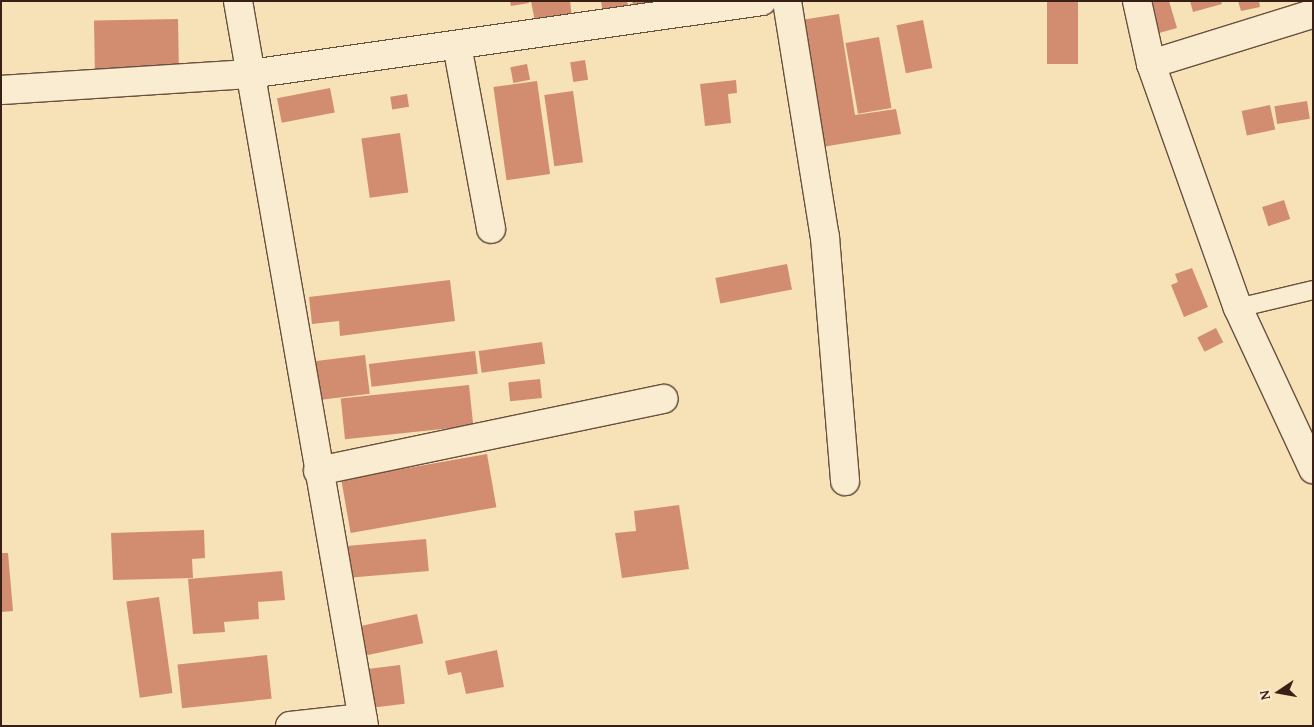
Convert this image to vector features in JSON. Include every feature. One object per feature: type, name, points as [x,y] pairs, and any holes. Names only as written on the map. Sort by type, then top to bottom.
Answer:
[{"type":"street","points":[[238,1],[318,470],[364,722],[290,726]]},
{"type":"street","points":[[1,90],[250,74],[762,1]]},
{"type":"street","points":[[787,1],[825,237],[845,481]]},
{"type":"street","points":[[1136,1],[1151,64],[1238,308],[1313,469]]},
{"type":"street","points":[[1151,64],[1313,14]]},
{"type":"street","points":[[457,45],[491,229]]},
{"type":"street","points":[[318,470],[664,400]]},
{"type":"lane","points":[[1238,308],[1313,290]]},
{"type":"building","points":[[510,1],[529,1],[529,3],[511,6]]},
{"type":"building","points":[[531,1],[570,1],[572,17],[535,22]]},
{"type":"building","points":[[601,1],[627,1],[629,9],[603,14]]},
{"type":"building","points":[[632,1],[658,1],[658,3],[634,8]]},
{"type":"building","points":[[1047,1],[1078,1],[1078,64],[1047,64]]},
{"type":"building","points":[[1143,1],[1169,1],[1177,28],[1152,35]]},
{"type":"building","points":[[1190,1],[1221,1],[1222,4],[1193,12]]},
{"type":"building","points":[[1238,1],[1259,1],[1260,7],[1241,11]]},
{"type":"building","points":[[839,14],[855,115],[896,109],[901,134],[822,147],[801,20]]},
{"type":"building","points":[[178,19],[179,77],[95,78],[94,20]]},
{"type":"building","points":[[923,20],[932,68],[906,73],[896,25]]},
{"type":"building","points":[[879,37],[892,108],[858,114],[846,43]]},
{"type":"building","points":[[585,60],[588,80],[573,82],[570,62]]},
{"type":"building","points":[[527,64],[530,80],[513,83],[510,67]]},
{"type":"building","points":[[736,80],[737,93],[728,94],[731,123],[705,126],[700,84]]},
{"type":"building","points":[[537,81],[550,174],[507,180],[493,87]]},
{"type":"building","points":[[330,88],[335,113],[282,123],[277,98]]},
{"type":"building","points":[[573,91],[583,162],[554,166],[544,95]]},
{"type":"building","points":[[407,94],[409,107],[392,109],[390,97]]},
{"type":"building","points":[[1307,101],[1310,119],[1277,124],[1274,106]]},
{"type":"building","points":[[1270,105],[1275,129],[1247,135],[1242,111]]},
{"type":"building","points":[[400,133],[408,192],[370,198],[361,138]]},
{"type":"building","points":[[1284,200],[1290,219],[1268,226],[1262,207]]},
{"type":"building","points":[[787,264],[792,290],[720,303],[715,278]]},
{"type":"building","points":[[1192,268],[1208,307],[1184,317],[1171,285],[1178,282],[1175,274]]},
{"type":"building","points":[[450,280],[455,321],[340,336],[339,321],[312,324],[309,297]]},
{"type":"building","points":[[1216,328],[1223,342],[1205,352],[1197,338]]},
{"type":"building","points":[[542,342],[545,364],[482,373],[479,351]]},
{"type":"building","points":[[475,351],[478,374],[372,387],[369,364]]},
{"type":"building","points":[[365,355],[370,394],[315,400],[310,362]]},
{"type":"building","points":[[540,379],[542,398],[510,401],[508,382]]},
{"type":"building","points":[[469,385],[473,426],[345,439],[341,398]]},
{"type":"building","points":[[487,454],[496,507],[351,533],[341,480]]},
{"type":"building","points":[[679,505],[689,569],[622,578],[615,533],[636,531],[634,511]]},
{"type":"building","points":[[204,530],[205,558],[192,559],[193,578],[113,580],[111,533]]},
{"type":"building","points":[[426,539],[429,571],[349,578],[346,546]]},
{"type":"building","points":[[1,553],[8,553],[13,611],[1,612]]},
{"type":"building","points":[[282,571],[285,600],[258,602],[259,619],[224,622],[225,632],[193,634],[188,579]]},
{"type":"building","points":[[159,597],[172,693],[140,698],[126,602]]},
{"type":"building","points":[[417,614],[423,643],[365,656],[358,626]]},
{"type":"building","points":[[497,650],[504,687],[466,694],[461,672],[448,675],[445,661]]},
{"type":"building","points":[[267,655],[272,699],[182,708],[177,664]]},
{"type":"building","points":[[400,665],[405,704],[372,708],[367,669]]}]
